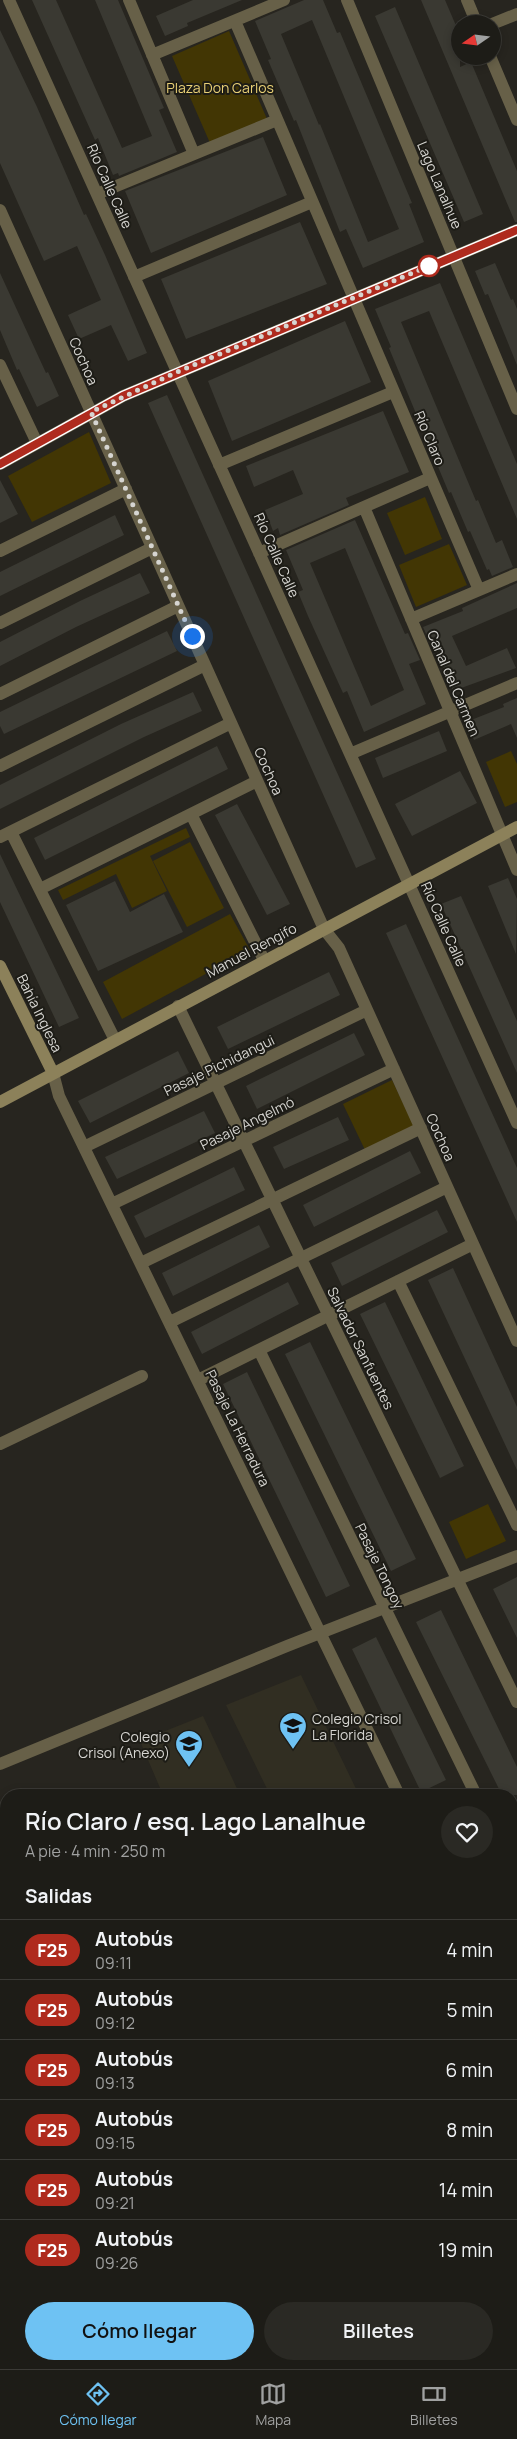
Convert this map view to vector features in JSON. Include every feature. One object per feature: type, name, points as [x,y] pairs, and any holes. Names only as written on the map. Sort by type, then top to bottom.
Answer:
[{"type":"street","name":"Río Calle Calle","points":[[9,0],[409,884],[512,1101],[517,1123]]},
{"type":"street","points":[[129,0],[194,154]]},
{"type":"street","points":[[152,55],[284,0]]},
{"type":"street","name":"Lago Lanalhue","points":[[347,0],[517,409]]},
{"type":"street","points":[[467,0],[473,15]]},
{"type":"street","points":[[501,20],[517,14]]},
{"type":"street","name":"Río Claro","points":[[235,20],[479,590]]},
{"type":"street","points":[[494,65],[517,119]]},
{"type":"street","points":[[97,194],[277,120]]},
{"type":"street","points":[[134,277],[312,202]]},
{"type":"street","name":"Cochoa","points":[[0,210],[324,929],[339,948],[517,1341]]},
{"type":"street","points":[[0,464],[91,412],[177,372],[517,230]]},
{"type":"street","points":[[0,365],[37,443]]},
{"type":"street","points":[[219,465],[394,392]]},
{"type":"street","points":[[259,553],[430,478]]},
{"type":"street","points":[[0,551],[126,489]]},
{"type":"street","name":"Canal del Carmen","points":[[364,507],[517,870]]},
{"type":"street","points":[[0,623],[152,548]]},
{"type":"street","points":[[411,619],[517,574]]},
{"type":"street","points":[[0,694],[178,606]]},
{"type":"street","points":[[0,766],[205,665]]},
{"type":"street","points":[[350,754],[517,683]]},
{"type":"street","points":[[115,1040],[40,889],[6,835],[231,723]]},
{"type":"street","points":[[40,889],[257,781]]},
{"type":"street","points":[[191,814],[264,960]]},
{"type":"street","name":"Manuel Rengifo","points":[[0,1102],[517,827]]},
{"type":"street","name":"Bahía Inglesa","points":[[0,966],[53,1073]]},
{"type":"street","name":"Salvador Sanfuentes","points":[[178,1006],[517,1702]]},
{"type":"street","name":"Pasaje Pichidangui","points":[[84,1147],[367,1010]]},
{"type":"street","name":"Pasaje Angelmó","points":[[112,1204],[394,1069]]},
{"type":"street","name":"Pasaje La Herradura","points":[[53,1073],[60,1096],[84,1147],[396,1789]]},
{"type":"street","points":[[141,1263],[420,1128]]},
{"type":"street","points":[[170,1322],[447,1187]]},
{"type":"street","points":[[198,1380],[473,1244]]},
{"type":"street","points":[[398,1281],[517,1525]]},
{"type":"street","name":"Pasaje Tongoy","points":[[259,1350],[473,1789]]},
{"type":"street","points":[[0,1444],[142,1376]]},
{"type":"street","points":[[0,1764],[320,1632],[517,1556]]},
{"type":"shaded area","name":"Colegio Crisol La Florida","points":[[301,1675],[356,1789],[267,1789],[226,1705]]},
{"type":"shaded area","name":"Colegio Crisol (Anexo)","points":[[203,1716],[237,1789],[160,1789],[140,1741]]},
{"type":"green space","name":"Plaza Don Carlos","points":[[229,31],[267,119],[210,143],[172,56]]},
{"type":"green space","points":[[89,432],[111,483],[32,522],[8,476]]},
{"type":"green space","points":[[425,497],[442,539],[405,555],[387,513]]},
{"type":"green space","points":[[449,544],[467,585],[416,607],[399,565]]},
{"type":"green space","points":[[511,751],[517,764],[517,802],[505,807],[486,762]]},
{"type":"green space","points":[[186,828],[190,837],[150,856],[167,891],[132,908],[116,874],[63,900],[58,890]]},
{"type":"green space","points":[[190,842],[224,908],[187,927],[153,861]]},
{"type":"green space","points":[[230,914],[250,950],[122,1019],[103,982]]},
{"type":"green space","points":[[392,1080],[414,1126],[365,1150],[343,1104]]},
{"type":"green space","points":[[488,1504],[506,1541],[466,1559],[449,1522]]},
{"type":"building","points":[[32,0],[56,0],[122,148],[152,136],[95,0],[118,0],[164,108],[159,110],[177,152],[119,176],[118,173],[113,175],[98,138],[95,140]]},
{"type":"building","points":[[193,0],[242,0],[187,23],[188,26],[165,36],[156,16]]},
{"type":"building","points":[[304,0],[323,0],[337,33],[340,32],[412,203],[409,204],[424,242],[363,268],[346,229],[340,232],[296,120],[294,121],[268,60],[271,59],[255,21]],"holes":[[[312,20],[399,229],[368,242],[281,34]]]},
{"type":"building","points":[[421,0],[445,0],[451,15],[451,65],[460,65],[460,67],[472,65],[517,171],[517,222],[515,222]]},
{"type":"building","points":[[395,7],[483,214],[464,222],[375,16]]},
{"type":"building","points":[[0,30],[37,107],[84,215],[86,214],[105,255],[147,353],[128,361],[111,325],[79,339],[68,315],[101,300],[77,246],[44,261],[0,163]]},
{"type":"building","points":[[263,137],[287,195],[151,253],[125,191]]},
{"type":"building","points":[[300,222],[327,284],[186,339],[161,279]]},
{"type":"building","points":[[495,263],[511,300],[513,299],[517,309],[517,365],[488,294],[485,295],[475,271]]},
{"type":"building","points":[[0,273],[46,373],[48,372],[59,396],[37,407],[19,369],[17,370],[0,330]]},
{"type":"building","points":[[440,283],[517,464],[517,519],[429,311],[401,322],[476,501],[478,500],[496,543],[502,540],[513,567],[492,576],[489,569],[487,570],[470,531],[468,532],[451,492],[449,493],[389,348],[391,347],[375,309]]},
{"type":"building","points":[[345,321],[371,382],[232,441],[208,381]]},
{"type":"building","points":[[167,395],[376,859],[356,868],[148,403]]},
{"type":"building","points":[[383,411],[409,472],[346,498],[349,505],[280,535],[278,528],[273,531],[265,510],[303,494],[293,470],[254,487],[246,466]]},
{"type":"building","points":[[0,480],[18,514],[0,523]]},
{"type":"building","points":[[115,515],[124,535],[0,596],[0,572]]},
{"type":"building","points":[[355,520],[405,634],[408,633],[420,660],[409,664],[426,704],[364,732],[347,691],[343,693],[308,616],[298,592],[303,590],[286,550]],"holes":[[[345,548],[404,690],[371,706],[310,563]]]},
{"type":"building","points":[[140,573],[150,593],[76,627],[0,666],[0,642]]},
{"type":"building","points":[[517,583],[517,608],[452,636],[466,666],[507,648],[516,668],[453,691],[437,652],[435,654],[423,627],[463,611],[462,608]]},
{"type":"building","points":[[167,631],[177,651],[4,734],[0,726],[0,712]]},
{"type":"building","points":[[193,692],[202,711],[144,737],[0,809],[0,785],[121,724]]},
{"type":"building","points":[[517,698],[517,738],[511,724],[474,740],[466,722],[504,707],[503,704]]},
{"type":"building","points":[[439,731],[447,751],[383,778],[375,758]]},
{"type":"building","points":[[217,746],[228,769],[45,860],[34,838]]},
{"type":"building","points":[[460,771],[477,803],[412,836],[395,804]]},
{"type":"building","points":[[237,804],[290,904],[267,915],[215,815]]},
{"type":"building","points":[[0,854],[79,1018],[59,1027],[0,902]]},
{"type":"building","points":[[508,878],[517,899],[516,954],[488,886]]},
{"type":"building","points":[[115,881],[130,912],[164,894],[183,932],[98,971],[66,905]]},
{"type":"building","points":[[461,896],[517,1021],[517,1073],[441,904]]},
{"type":"building","points":[[406,924],[517,1168],[517,1222],[386,933]]},
{"type":"building","points":[[329,972],[340,995],[228,1049],[217,1027]]},
{"type":"building","points":[[354,1033],[365,1055],[257,1109],[246,1086]]},
{"type":"building","points":[[178,1051],[189,1073],[90,1123],[78,1101]]},
{"type":"building","points":[[204,1111],[215,1133],[117,1179],[105,1157]]},
{"type":"building","points":[[338,1117],[349,1140],[284,1169],[273,1147]]},
{"type":"building","points":[[410,1151],[421,1173],[314,1227],[303,1205]]},
{"type":"building","points":[[234,1167],[245,1190],[145,1238],[134,1216]]},
{"type":"building","points":[[437,1210],[448,1232],[342,1286],[331,1263]]},
{"type":"building","points":[[259,1225],[270,1247],[173,1296],[162,1273]]},
{"type":"building","points":[[453,1268],[517,1407],[517,1470],[428,1280]]},
{"type":"building","points":[[288,1282],[299,1304],[202,1354],[191,1332]]},
{"type":"building","points":[[385,1302],[464,1466],[440,1478],[360,1314]]},
{"type":"building","points":[[310,1342],[416,1559],[391,1571],[285,1354]]},
{"type":"building","points":[[247,1372],[350,1586],[326,1597],[223,1384]]},
{"type":"building","points":[[517,1577],[517,1638],[493,1589]]},
{"type":"building","points":[[441,1610],[517,1767],[517,1789],[499,1789],[416,1622]]},
{"type":"building","points":[[376,1637],[446,1780],[427,1789],[420,1789],[352,1649]]},
{"type":"bus line","name":"F25","points":[[0,464],[123,396],[517,230]]},
{"type":"place","name":"Colegio Crisol La Florida","points":[[293,1750]]},
{"type":"place","name":"Colegio Crisol (Anexo)","points":[[189,1768]]},
{"type":"route","points":[[192,636],[91,412],[177,372],[436,263],[429,266]]}]
